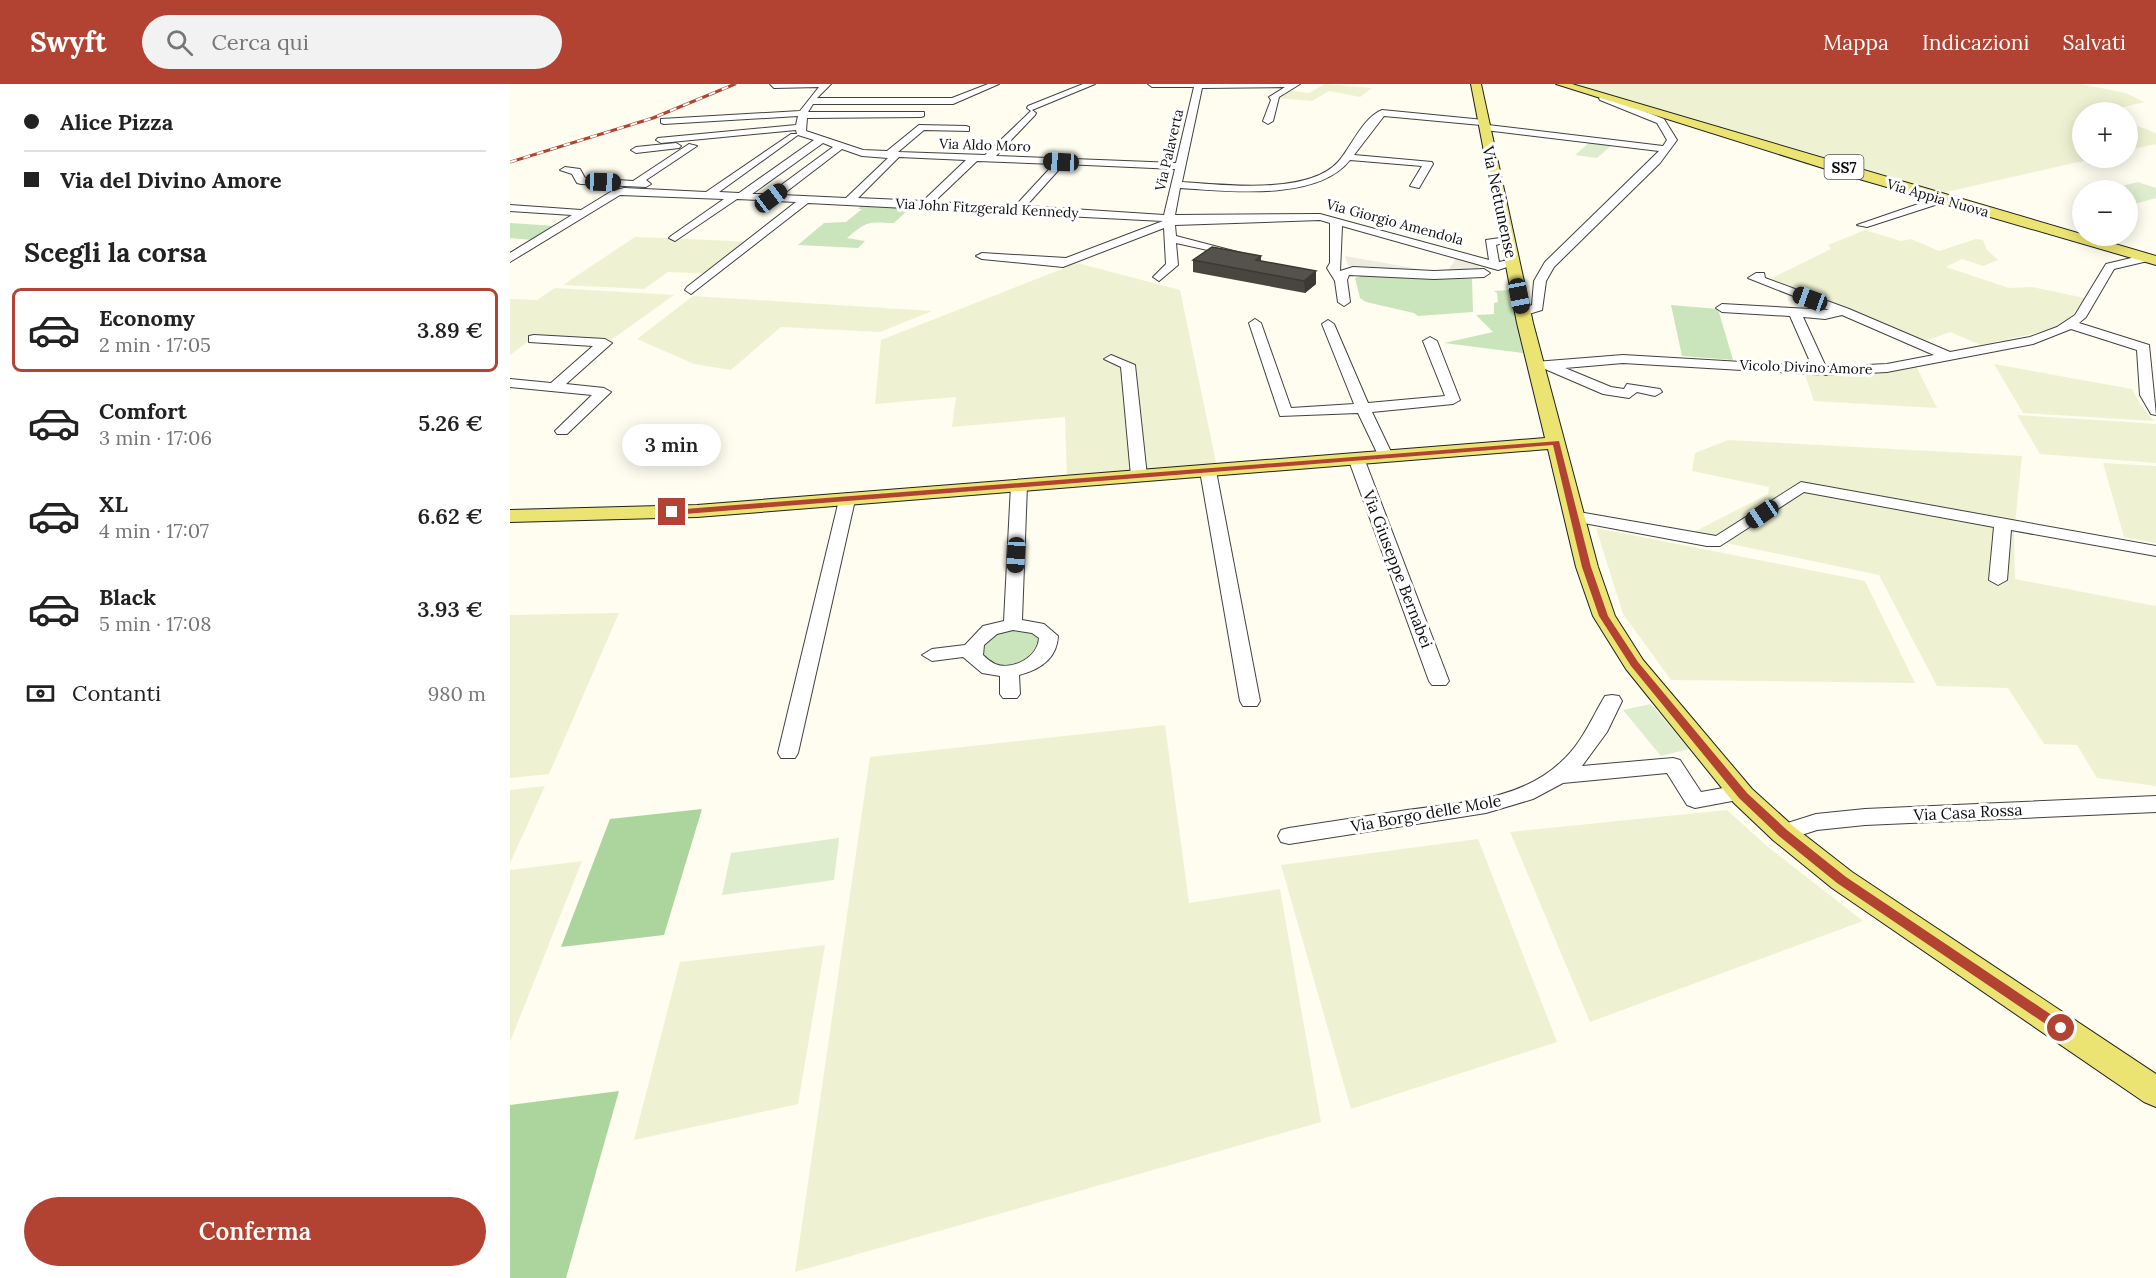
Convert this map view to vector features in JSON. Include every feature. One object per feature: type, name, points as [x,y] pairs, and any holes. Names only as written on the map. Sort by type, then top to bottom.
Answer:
[{"type":"main road","name":"Via Nettunense","points":[[1476,84],[1507,240],[1503,270],[1522,312],[1541,365],[1573,516],[1604,616],[1634,664],[1740,793],[1783,833],[1842,880],[2156,1092]]},
{"type":"main road","name":"Via Appia Nuova","points":[[1569,87],[1938,198],[2153,259]]},
{"type":"main road","name":"Via Appia Nuova","points":[[1569,87],[2153,259]]},
{"type":"main road","points":[[510,516],[672,512],[847,500],[1556,443]]},
{"type":"street","points":[[810,101],[953,101],[994,84]]},
{"type":"street","points":[[988,158],[1031,111],[1092,84]]},
{"type":"street","points":[[1152,84],[1260,87],[1294,85]]},
{"type":"street","points":[[774,85],[827,86]]},
{"type":"street","name":"Via Palaverta","points":[[1159,277],[1172,267],[1169,220],[1198,85]]},
{"type":"street","points":[[1268,121],[1276,99],[1273,98],[1294,85]]},
{"type":"street","points":[[708,195],[799,132],[803,114],[810,101],[827,86]]},
{"type":"street","points":[[1522,312],[1538,307],[1540,281],[1565,248],[1667,149],[1672,140],[1661,121],[1603,98]]},
{"type":"street","points":[[876,123],[898,101]]},
{"type":"street","points":[[1176,185],[1248,188],[1286,185],[1324,176],[1337,168],[1382,113],[1667,149]]},
{"type":"street","points":[[656,142],[660,123],[666,120],[803,114],[884,116],[921,114]]},
{"type":"street","name":"Via Aldo Moro","points":[[848,202],[922,127],[966,129]]},
{"type":"street","name":"Via Aldo Moro","points":[[636,150],[656,142],[799,132],[857,152],[1181,166]]},
{"type":"street","name":"Via Aldo Moro","points":[[733,147],[734,141],[799,132]]},
{"type":"street","points":[[675,238],[821,140]]},
{"type":"street","name":"Via Aldo Moro","points":[[656,142],[714,143]]},
{"type":"street","points":[[642,188],[638,181],[694,144]]},
{"type":"street","points":[[771,198],[840,146]]},
{"type":"street","points":[[1346,157],[1428,164],[1415,186]]},
{"type":"street","points":[[925,205],[974,158]]},
{"type":"street","points":[[1018,209],[1061,162]]},
{"type":"street","name":"Via John Fitzgerald Kennedy","points":[[565,170],[576,171],[581,181],[708,195],[1018,209],[1169,220]]},
{"type":"street","name":"Via John Fitzgerald Kennedy","points":[[510,258],[620,192],[642,188]]},
{"type":"street","points":[[1863,225],[1931,203],[1938,198]]},
{"type":"street","points":[[691,290],[806,200]]},
{"type":"street","points":[[511,209],[583,213]]},
{"type":"street","name":"Via Giorgio Amendola","points":[[1169,220],[1316,217],[1498,266],[1503,270]]},
{"type":"street","points":[[982,256],[1064,262],[1169,220]]},
{"type":"street","points":[[1336,222],[1344,302]]},
{"type":"street","points":[[1172,239],[1239,254]]},
{"type":"street","points":[[510,240],[537,242]]},
{"type":"street","points":[[2153,259],[2110,267],[2080,317],[2072,325],[2145,349],[2147,395],[2156,411]]},
{"type":"street","points":[[1340,270],[1434,274],[1503,270],[1543,276]]},
{"type":"street","points":[[1760,276],[1754,278],[1845,312],[1946,355]]},
{"type":"street","points":[[1722,308],[1825,315],[1845,312]]},
{"type":"street","points":[[1795,313],[1821,370]]},
{"type":"street","points":[[1255,323],[1285,414],[1453,400],[1430,341]]},
{"type":"street","points":[[1328,324],[1385,456]]},
{"type":"street","name":"Vicolo Divino Amore","points":[[1541,365],[1628,359],[1821,370],[1878,369],[2033,339],[2072,325]]},
{"type":"street","points":[[534,339],[605,343],[554,387]]},
{"type":"street","points":[[1111,359],[1128,365],[1139,476]]},
{"type":"street","points":[[1541,365],[1608,391],[1629,394],[1632,387],[1655,392]]},
{"type":"street","points":[[510,382],[604,392],[562,431]]},
{"type":"street","name":"Via Giuseppe Bernabei","points":[[1356,458],[1439,681]]},
{"type":"street","points":[[1208,471],[1250,700]]},
{"type":"street","points":[[1013,624],[1019,485]]},
{"type":"street","points":[[1573,516],[1707,541],[1720,541],[1801,487],[2156,551]]},
{"type":"street","points":[[788,753],[847,500]]},
{"type":"street","points":[[1998,580],[2003,525]]},
{"type":"street","points":[[1013,624],[1026,624],[1046,633],[1050,640],[1050,648],[1036,663],[1010,671],[986,668],[973,657],[972,650],[975,643],[990,630],[1013,624]]},
{"type":"street","points":[[932,655],[972,650]]},
{"type":"street","points":[[1010,671],[1010,694]]},
{"type":"street","name":"Via Borgo delle Mole","points":[[1559,776],[1593,738],[1612,701]]},
{"type":"street","name":"Via Borgo delle Mole","points":[[1289,836],[1478,806],[1522,793],[1559,776],[1673,765],[1695,800],[1740,793]]},
{"type":"street","name":"Via Casa Rossa","points":[[1783,833],[1816,822],[1864,817],[2156,804]]},
{"type":"green space","points":[[1325,84],[1372,88],[1360,97],[1329,91],[1312,101],[1276,98],[1287,90],[1309,93]]},
{"type":"green space","points":[[1571,84],[2081,84],[2126,93],[2144,102],[2072,102],[2072,163],[1942,193]]},
{"type":"green space","points":[[2138,126],[2156,133],[2156,144],[2138,148]]},
{"type":"green space","points":[[1589,143],[1611,146],[1597,158],[1575,155]]},
{"type":"green space","points":[[2138,182],[2156,188],[2156,198],[2138,203]]},
{"type":"green space","points":[[862,205],[910,208],[894,223],[869,223],[854,232],[847,238],[865,241],[858,248],[798,245],[824,223],[846,222],[862,209],[858,209]]},
{"type":"green space","points":[[510,223],[555,226],[532,240],[510,238]]},
{"type":"green space","points":[[1865,230],[1901,241],[1911,239],[1939,251],[1976,239],[1983,240],[1987,250],[1998,260],[1983,266],[1962,259],[1946,267],[2009,288],[2032,287],[2085,298],[2066,323],[2054,329],[1981,345],[1950,332],[1923,342],[1848,308],[1768,280],[1831,249],[1828,245]]},
{"type":"green space","points":[[635,237],[752,242],[710,274],[668,272],[644,289],[563,285]]},
{"type":"green space","points":[[1077,263],[1180,290],[1217,467],[1067,478],[1065,417],[952,427],[956,397],[875,404],[881,340]]},
{"type":"green space","points":[[1361,276],[1472,279],[1473,312],[1418,316],[1414,313],[1366,302],[1360,298],[1355,278]]},
{"type":"green space","points":[[555,288],[674,295],[611,340],[534,337],[510,355],[510,299],[537,300]]},
{"type":"green space","points":[[1510,290],[1523,353],[1444,343],[1493,332],[1476,315],[1494,314],[1494,303],[1498,302],[1497,293],[1494,291]]},
{"type":"green space","points":[[693,296],[932,311],[880,332],[781,327],[731,370],[694,364],[637,339]]},
{"type":"green space","points":[[1671,305],[1718,309],[1733,360],[1682,356]]},
{"type":"green space","points":[[1994,364],[2132,389],[2140,404],[2154,421],[2023,413]]},
{"type":"green space","points":[[1916,366],[1937,408],[1814,401],[1804,372],[1867,374]]},
{"type":"green space","points":[[2017,415],[2156,424],[2156,463],[2040,454]]},
{"type":"green space","points":[[1728,440],[2022,456],[2014,534],[2015,579],[2156,606],[2156,786],[2097,778],[2077,745],[2044,744],[2008,688],[1937,686],[1879,575],[1688,535],[1768,494],[1769,487],[1692,471],[1695,453]]},
{"type":"green space","points":[[2103,463],[2156,466],[2156,543],[2124,537]]},
{"type":"green space","points":[[1596,528],[1865,581],[1915,683],[1671,680],[1623,614]]},
{"type":"green space","points":[[619,613],[549,774],[510,778],[510,615]]},
{"type":"green space","points":[[1012,628],[1039,634],[1041,652],[1018,664],[1005,666],[981,657],[984,639]]},
{"type":"green space","points":[[1651,704],[1689,749],[1661,756],[1623,710]]},
{"type":"green space","points":[[1165,725],[1189,903],[1280,889],[1321,1122],[795,1272],[870,757]]},
{"type":"green space","points":[[545,786],[510,863],[510,790]]},
{"type":"green space","points":[[702,809],[664,935],[561,947],[610,819]]},
{"type":"green space","points":[[1727,810],[1768,847],[1863,921],[1590,1022],[1510,832]]},
{"type":"green space","points":[[839,838],[834,880],[722,895],[731,853]]},
{"type":"green space","points":[[1478,839],[1557,1042],[1351,1109],[1281,865]]},
{"type":"green space","points":[[582,861],[510,1042],[510,870]]},
{"type":"green space","points":[[825,945],[798,1104],[634,1140],[680,962]]},
{"type":"green space","points":[[619,1091],[566,1278],[510,1278],[510,1105]]},
{"type":"shaded area","points":[[1345,256],[1430,271],[1449,269],[1458,256],[1482,264],[1476,269],[1448,272],[1355,269],[1348,265]]},
{"type":"building","points":[[1212,247],[1261,256],[1256,260],[1316,271],[1304,281],[1193,260]]},
{"type":"railway","points":[[510,162],[653,118],[735,84]]},
{"type":"route","points":[[672,512],[827,502],[1556,443],[1587,567],[1604,616],[1634,664],[1743,796],[1805,852],[1842,880],[2061,1028]]}]
